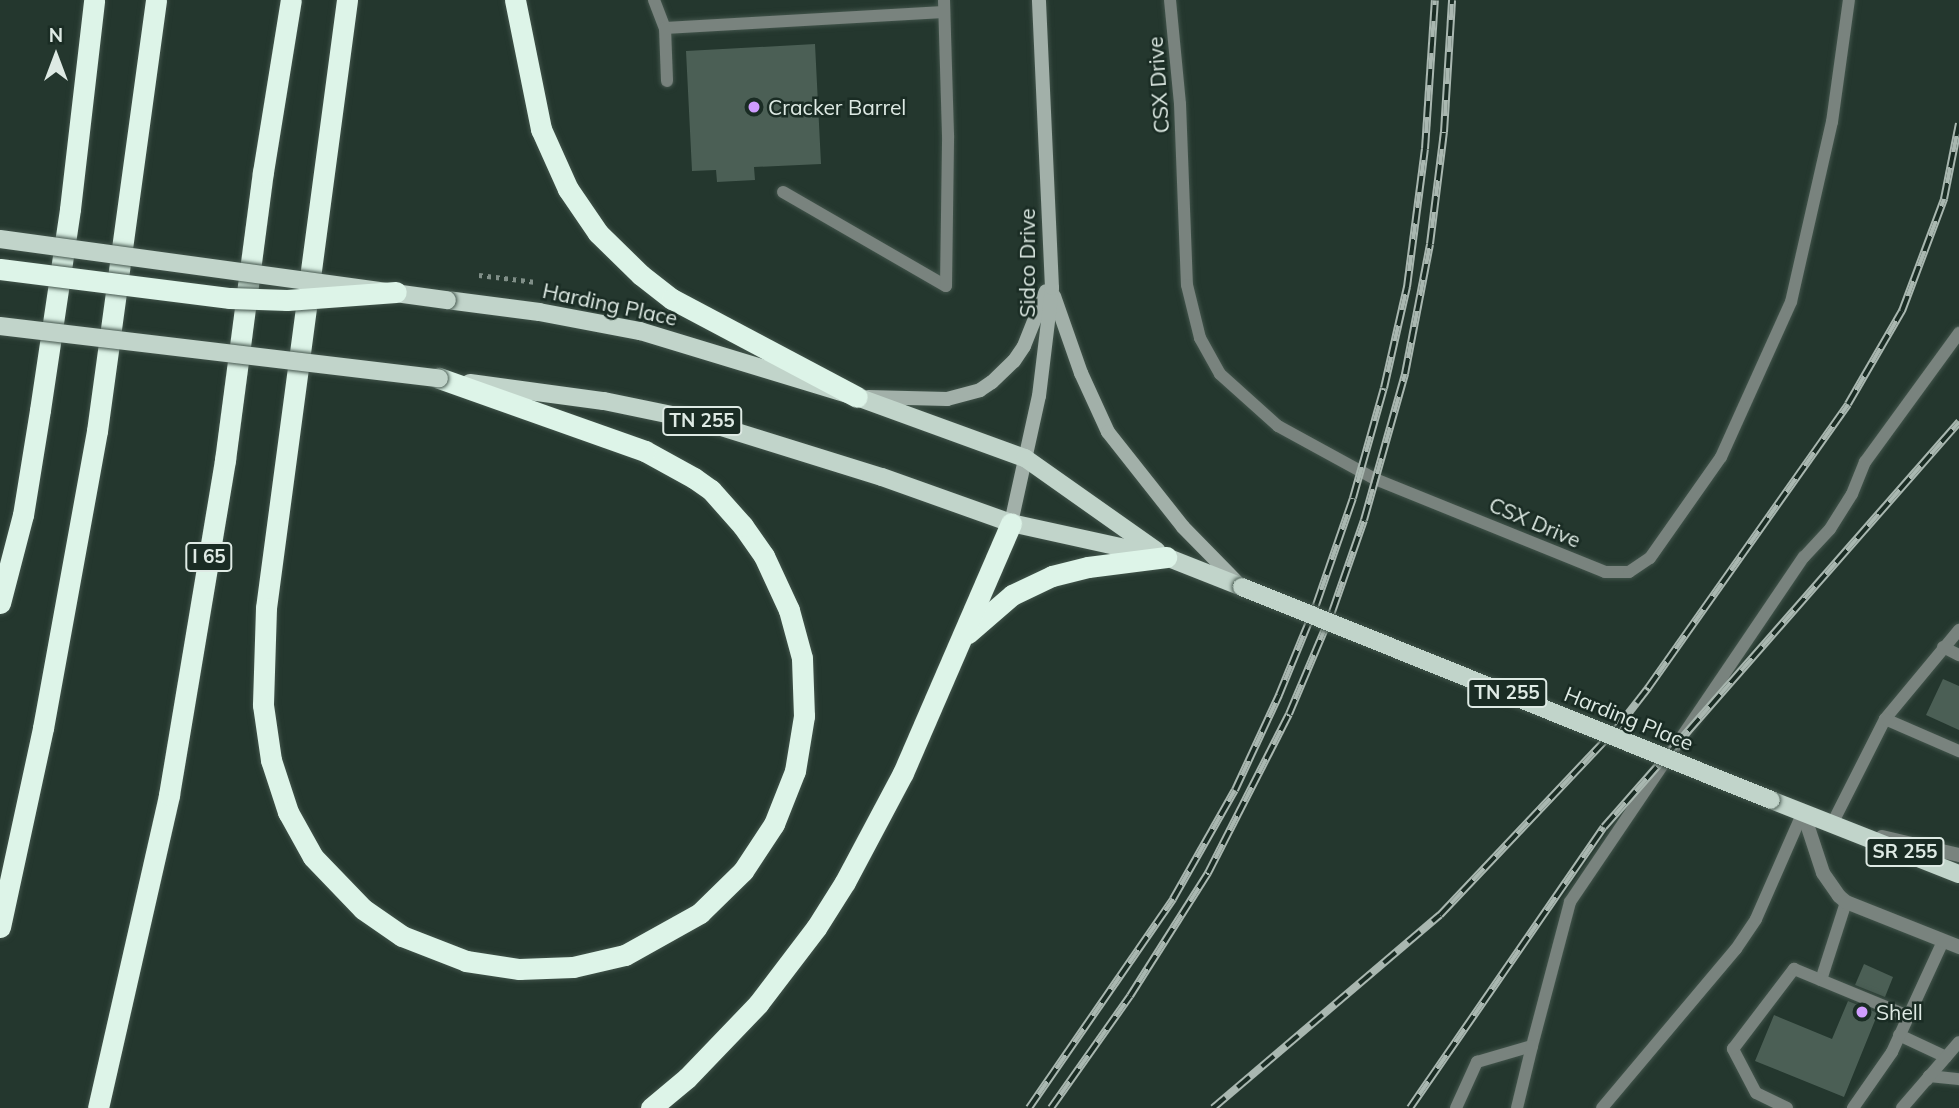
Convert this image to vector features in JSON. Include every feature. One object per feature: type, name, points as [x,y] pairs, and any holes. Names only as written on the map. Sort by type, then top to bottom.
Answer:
[{"type":"highway","points":[[0,603],[23,515],[40,410],[70,209],[94,0]]},
{"type":"highway","points":[[0,927],[43,728],[97,431],[156,0]]},
{"type":"highway","name":"I 65","points":[[98,1108],[169,795],[225,460],[263,172],[291,0]]},
{"type":"highway","points":[[347,0],[267,608],[263,705],[276,779],[294,823],[313,857],[363,909],[402,936],[467,961],[519,970],[573,967],[625,955],[700,913],[743,871],[774,824],[795,771],[804,716],[802,658],[789,610],[764,556],[743,526],[711,490],[694,478],[645,451],[439,378]]},
{"type":"highway","points":[[515,0],[541,129],[568,189],[598,233],[641,275],[672,299],[857,397]]},
{"type":"highway","points":[[0,269],[230,298],[287,300],[396,292]]},
{"type":"highway","points":[[651,1108],[687,1078],[758,1004],[816,928],[863,853],[898,783],[1011,523]]},
{"type":"highway","points":[[962,639],[993,609],[1030,585],[1088,566],[1166,556]]},
{"type":"main road","name":"Sidco Drive","points":[[1011,523],[1042,376],[1052,288],[1039,0]]},
{"type":"main road","name":"Harding Place","points":[[0,239],[539,312],[640,331],[857,397],[1025,458],[1166,556]]},
{"type":"main road","points":[[857,397],[919,401],[947,399],[980,390],[1014,361],[1024,346],[1039,313],[1052,270]]},
{"type":"main road","name":"TN 255","points":[[1052,288],[1086,384],[1108,432],[1183,527],[1242,587]]},
{"type":"main road","name":"Harding Place","points":[[0,326],[439,378],[604,401],[705,422],[858,469],[1011,523],[1166,556],[1959,874]]},
{"type":"street","points":[[1803,812],[1823,873],[1830,887],[1846,902],[1959,947]]},
{"type":"street","points":[[1851,830],[1959,855]]},
{"type":"lane","points":[[654,0],[665,28],[667,81]]},
{"type":"lane","name":"CSX Drive","points":[[1170,0],[1180,104],[1187,285],[1200,338],[1220,374],[1278,426],[1368,475],[1605,572],[1629,572],[1650,558],[1721,457],[1791,302],[1832,122],[1849,0]]},
{"type":"lane","points":[[665,28],[944,6],[948,135],[946,286],[783,192]]},
{"type":"lane","points":[[1517,1108],[1570,902],[1804,557],[1830,529],[1852,494],[1866,461],[1959,333]]},
{"type":"lane","points":[[1832,824],[1885,719],[1959,629]]},
{"type":"lane","points":[[1943,647],[1959,655]]},
{"type":"lane","points":[[1885,719],[1959,751]]},
{"type":"lane","points":[[1602,1108],[1736,949],[1756,919],[1803,812]]},
{"type":"lane","points":[[1821,980],[1846,902]]},
{"type":"lane","points":[[1853,1108],[1892,1052],[1943,941]]},
{"type":"lane","points":[[1787,1108],[1756,1093],[1733,1049],[1794,970],[1908,1016]]},
{"type":"lane","points":[[1899,1035],[1946,1057]]},
{"type":"lane","points":[[1902,1108],[1959,1042]]},
{"type":"lane","points":[[1456,1108],[1477,1062],[1532,1046]]},
{"type":"lane","points":[[1929,1076],[1959,1079]]},
{"type":"lane","points":[[1911,1108],[1929,1076]]},
{"type":"path","points":[[479,275],[536,282]]},
{"type":"building","name":"Cracker Barrel","points":[[815,44],[821,164],[754,167],[755,180],[717,182],[716,170],[692,171],[686,51]]},
{"type":"building","points":[[1943,679],[1959,686],[1959,730],[1926,715]]},
{"type":"building","points":[[1864,964],[1893,977],[1885,997],[1855,985]]},
{"type":"building","points":[[1848,1001],[1878,1013],[1844,1097],[1755,1061],[1774,1015],[1832,1039]]},
{"type":"railway","points":[[1029,1108],[1173,899],[1235,790],[1279,695],[1316,605],[1353,498],[1384,388],[1407,287],[1425,149],[1435,0]]},
{"type":"railway","points":[[1051,1108],[1130,996],[1208,873],[1289,714],[1332,612],[1364,520],[1405,374],[1430,244],[1444,132],[1452,0]]},
{"type":"railway","points":[[1213,1108],[1440,915],[1617,728],[1648,688],[1848,404],[1902,311],[1944,199],[1959,123]]},
{"type":"railway","points":[[1410,1108],[1604,827],[1959,422]]},
{"type":"place","name":"Cracker Barrel","points":[[754,107]]},
{"type":"place","name":"Shell","points":[[1862,1012]]}]
